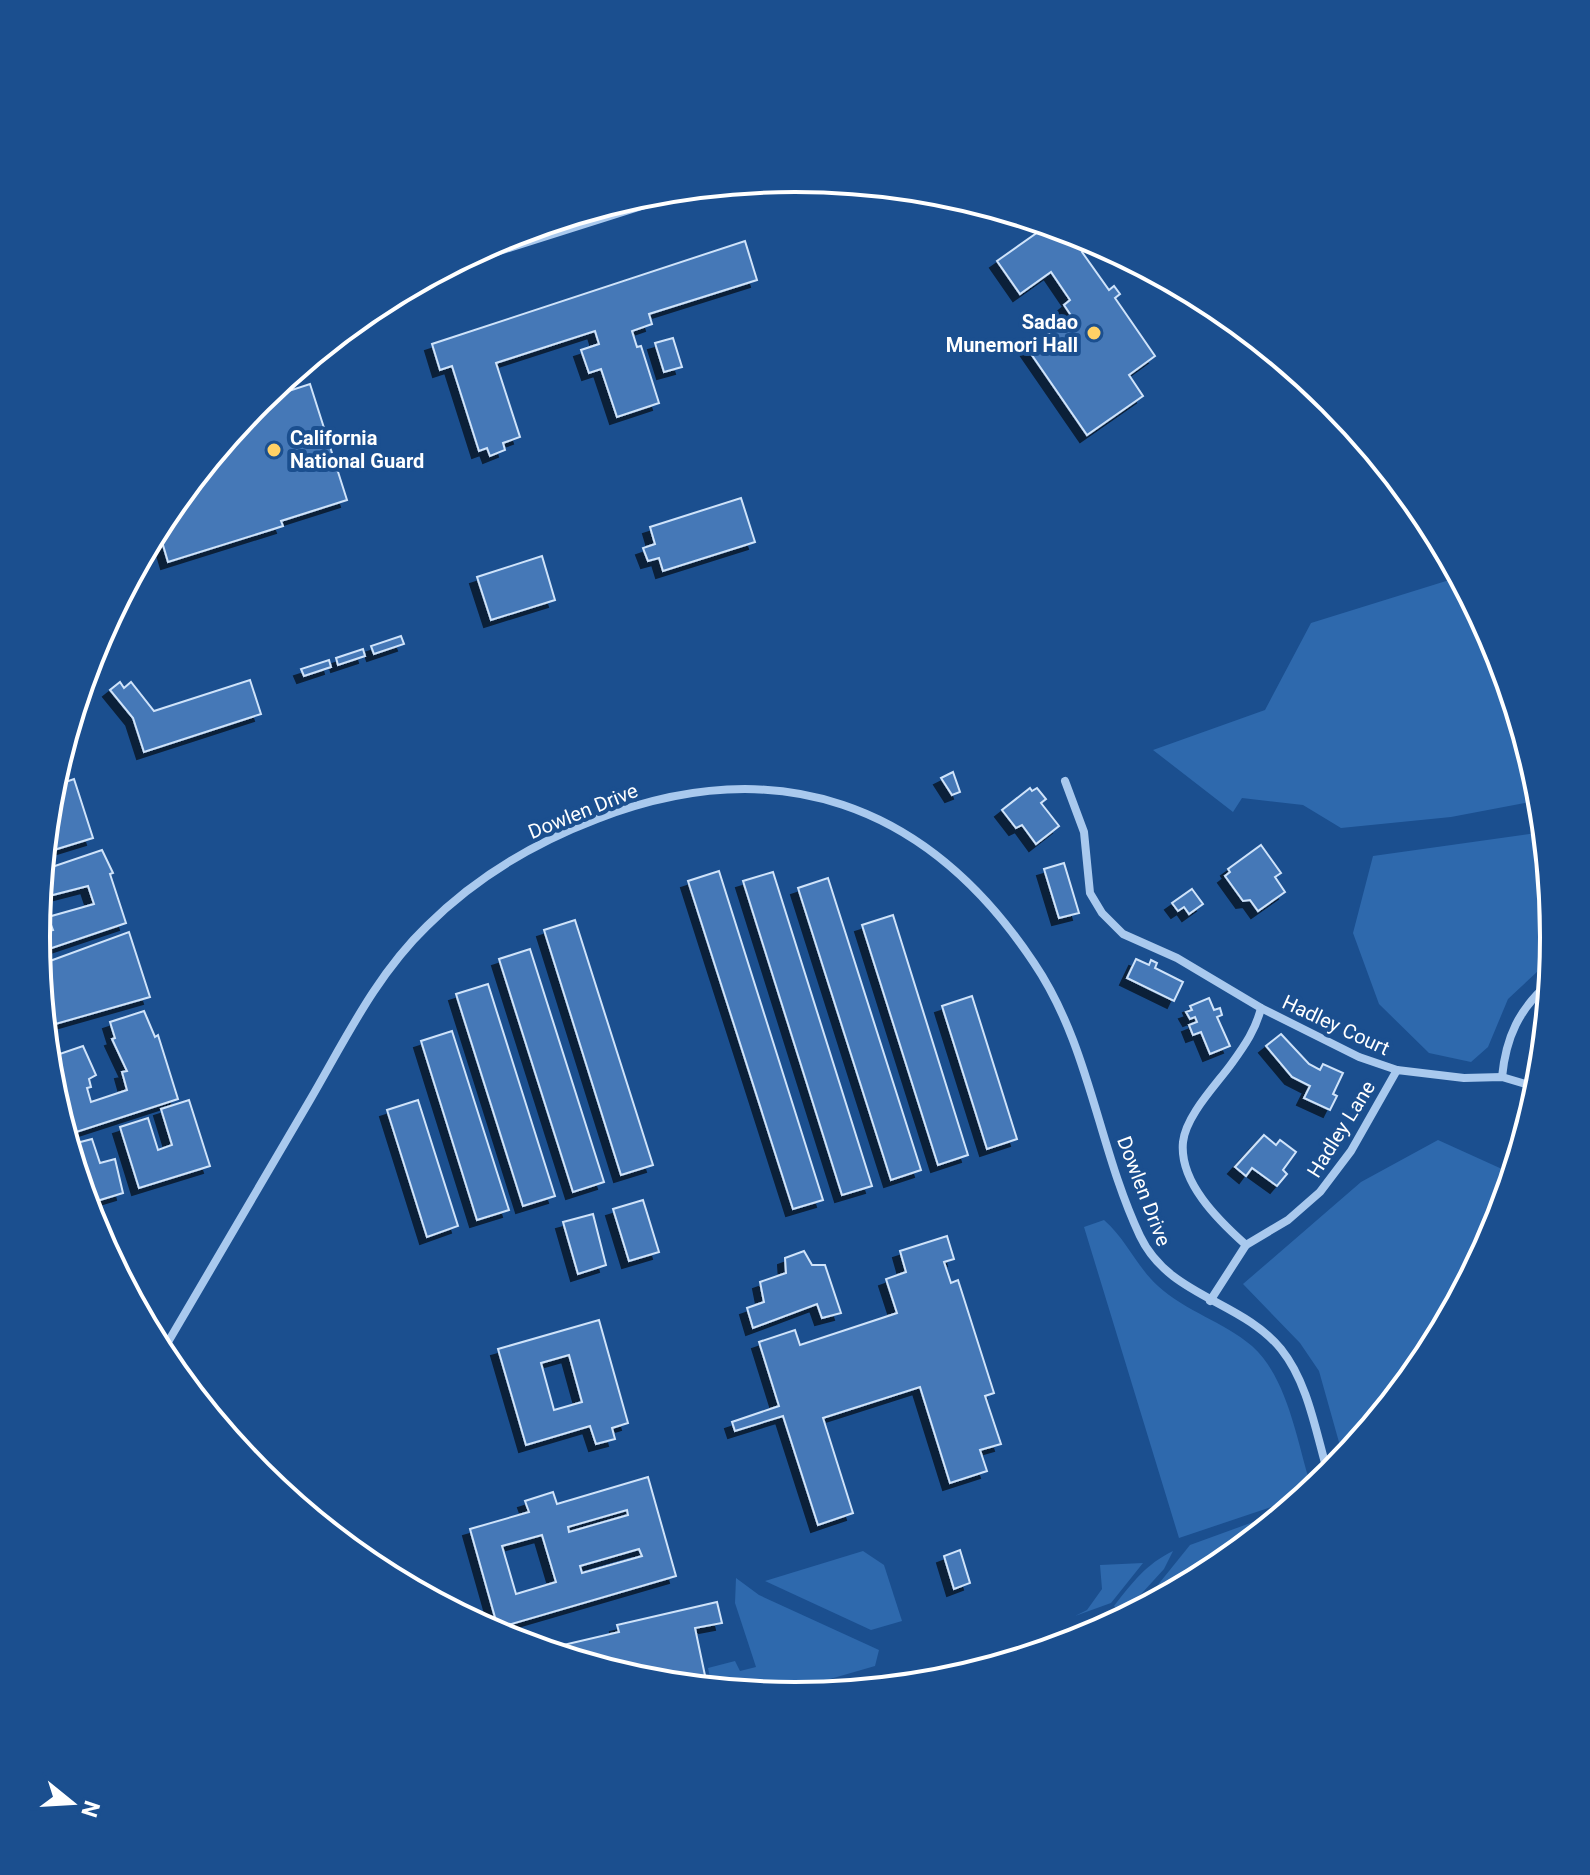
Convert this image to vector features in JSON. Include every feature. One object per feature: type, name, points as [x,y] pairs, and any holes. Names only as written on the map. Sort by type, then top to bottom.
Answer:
[{"type":"street","name":"Hadley Court","points":[[1065,781],[1084,832],[1090,893],[1102,913],[1123,934],[1177,958],[1261,1008],[1359,1057],[1397,1070]]},
{"type":"street","name":"Dowlen Drive","points":[[169,1340],[379,982],[425,927],[471,887],[531,848],[567,830],[664,797],[741,787],[786,789],[832,801],[877,819],[933,855],[998,915],[1034,962],[1076,1043],[1124,1195],[1151,1257],[1167,1274],[1255,1325],[1279,1346],[1298,1375],[1324,1462]]},
{"type":"street","points":[[1502,1077],[1513,1027],[1527,1002],[1537,993]]},
{"type":"street","points":[[1246,1245],[1206,1206],[1186,1165],[1183,1140],[1191,1122],[1253,1032],[1261,1008]]},
{"type":"street","name":"Hadley Lane","points":[[1210,1301],[1246,1245],[1288,1220],[1320,1192],[1351,1151],[1397,1070],[1464,1078],[1502,1077],[1526,1084]]},
{"type":"shaded area","points":[[1448,580],[1483,652],[1500,698],[1515,745],[1528,802],[1451,817],[1341,828],[1303,805],[1242,798],[1233,812],[1153,750],[1265,710],[1311,623]]},
{"type":"shaded area","points":[[1533,834],[1538,889],[1539,970],[1508,999],[1488,1047],[1471,1062],[1429,1053],[1379,1004],[1353,933],[1373,856]]},
{"type":"shaded area","points":[[1438,1140],[1502,1169],[1483,1223],[1440,1310],[1386,1391],[1340,1445],[1319,1371],[1300,1343],[1243,1284],[1361,1182]]},
{"type":"shaded area","points":[[1104,1220],[1158,1286],[1180,1303],[1241,1338],[1264,1359],[1283,1393],[1308,1477],[1278,1505],[1179,1538],[1084,1227]]},
{"type":"shaded area","points":[[1261,1519],[1209,1557],[1153,1590],[1190,1545]]},
{"type":"shaded area","points":[[863,1551],[884,1565],[902,1621],[871,1630],[765,1581]]},
{"type":"shaded area","points":[[1173,1551],[1164,1569],[1135,1600],[1117,1610],[1114,1606],[1133,1582]]},
{"type":"shaded area","points":[[1143,1563],[1111,1603],[1075,1616],[1087,1610],[1102,1589],[1100,1565]]},
{"type":"shaded area","points":[[736,1578],[759,1595],[879,1650],[875,1666],[822,1681],[710,1677],[708,1668],[735,1661],[740,1671],[756,1667],[735,1603]]},
{"type":"building","name":"Sadao Munemori Hall","points":[[1037,233],[1084,251],[1109,290],[1114,286],[1120,294],[1115,298],[1155,356],[1129,375],[1143,396],[1087,435],[1027,348],[1072,317],[1064,305],[1070,300],[1051,272],[1020,294],[997,261]]},
{"type":"building","points":[[745,241],[757,280],[649,314],[652,324],[632,331],[637,347],[641,346],[659,403],[617,417],[601,369],[589,373],[581,350],[599,344],[595,331],[496,363],[520,437],[503,443],[505,450],[490,456],[487,448],[479,451],[452,366],[440,370],[432,344]]},
{"type":"building","points":[[673,338],[682,367],[664,372],[655,343]]},
{"type":"building","name":"California National Guard","points":[[310,384],[347,500],[281,521],[283,526],[168,562],[163,545],[204,484],[235,446],[289,391]]},
{"type":"building","points":[[741,498],[755,542],[663,571],[659,558],[648,561],[643,548],[655,544],[650,527]]},
{"type":"building","points":[[542,556],[555,600],[491,620],[477,577]]},
{"type":"building","points":[[401,636],[404,644],[374,654],[371,646]]},
{"type":"building","points":[[363,649],[365,656],[338,665],[336,658]]},
{"type":"building","points":[[329,660],[331,667],[304,676],[301,669]]},
{"type":"building","points":[[250,680],[261,714],[144,752],[133,718],[110,690],[120,682],[124,688],[131,682],[154,711]]},
{"type":"building","points":[[953,772],[960,792],[952,795],[941,778]]},
{"type":"building","points":[[74,779],[93,838],[55,850],[56,840],[66,782]]},
{"type":"building","points":[[1030,788],[1032,791],[1037,788],[1046,799],[1041,803],[1059,826],[1036,844],[1022,825],[1016,828],[1002,810]]},
{"type":"building","points":[[1261,845],[1281,873],[1275,877],[1285,892],[1258,911],[1250,900],[1243,901],[1225,876],[1230,872],[1228,869]]},
{"type":"building","points":[[102,850],[113,873],[110,874],[126,923],[50,948],[51,916],[94,904],[88,886],[52,895],[54,866]]},
{"type":"building","points":[[1064,863],[1079,913],[1059,918],[1044,869]]},
{"type":"building","points":[[719,871],[823,1200],[793,1209],[688,881]]},
{"type":"building","points":[[773,872],[872,1186],[842,1195],[743,881]]},
{"type":"building","points":[[828,878],[921,1170],[891,1180],[798,888]]},
{"type":"building","points":[[1192,889],[1203,904],[1189,914],[1184,907],[1178,911],[1172,903]]},
{"type":"building","points":[[893,915],[968,1155],[938,1165],[862,925]]},
{"type":"building","points":[[575,920],[653,1165],[621,1175],[544,930]]},
{"type":"building","points":[[129,932],[150,997],[55,1024],[51,961]]},
{"type":"building","points":[[530,949],[604,1182],[573,1192],[499,959]]},
{"type":"building","points":[[1136,959],[1149,965],[1151,960],[1157,963],[1155,968],[1183,982],[1174,1001],[1127,978]]},
{"type":"building","points":[[488,984],[555,1196],[523,1206],[456,994]]},
{"type":"building","points":[[972,996],[1017,1139],[987,1149],[942,1006]]},
{"type":"building","points":[[1209,998],[1214,1010],[1220,1008],[1222,1015],[1217,1017],[1230,1046],[1210,1054],[1201,1032],[1193,1035],[1189,1025],[1197,1022],[1195,1017],[1190,1019],[1186,1012],[1192,1010],[1190,1006]]},
{"type":"building","points":[[144,1011],[155,1037],[158,1035],[178,1099],[76,1132],[59,1054],[83,1046],[96,1075],[89,1079],[91,1087],[87,1088],[91,1102],[127,1090],[122,1072],[127,1071],[112,1039],[115,1038],[110,1022]]},
{"type":"building","points":[[452,1031],[509,1210],[477,1220],[421,1041]]},
{"type":"building","points":[[1281,1034],[1309,1064],[1320,1070],[1323,1064],[1343,1073],[1333,1094],[1337,1096],[1330,1110],[1304,1098],[1310,1086],[1292,1077],[1266,1046]]},
{"type":"building","points":[[189,1100],[210,1166],[139,1188],[120,1127],[148,1118],[158,1150],[172,1145],[161,1109]]},
{"type":"building","points":[[418,1100],[458,1226],[427,1237],[387,1110]]},
{"type":"building","points":[[1264,1135],[1276,1145],[1280,1140],[1296,1152],[1283,1170],[1287,1174],[1277,1186],[1252,1168],[1246,1176],[1235,1167]]},
{"type":"building","points":[[92,1139],[100,1163],[115,1159],[123,1193],[99,1200],[79,1142]]},
{"type":"building","points":[[643,1200],[659,1252],[629,1261],[613,1209]]},
{"type":"building","points":[[593,1214],[606,1265],[578,1274],[563,1222]]},
{"type":"building","points":[[947,1236],[954,1259],[944,1262],[951,1283],[958,1280],[994,1393],[985,1396],[1001,1444],[980,1450],[987,1471],[950,1483],[920,1387],[823,1418],[853,1513],[818,1525],[783,1416],[735,1431],[732,1422],[779,1406],[759,1342],[795,1330],[800,1345],[897,1313],[886,1279],[906,1272],[900,1251]]},
{"type":"building","points":[[804,1251],[812,1265],[825,1265],[841,1313],[822,1318],[817,1304],[753,1328],[747,1308],[764,1302],[760,1282],[786,1273],[785,1258]]},
{"type":"building","points":[[599,1320],[628,1423],[612,1428],[615,1439],[596,1444],[590,1426],[526,1445],[498,1349]],"holes":[[[569,1355],[582,1402],[554,1410],[541,1363]]]},
{"type":"building","points":[[648,1477],[676,1576],[508,1625],[496,1620],[470,1529],[529,1512],[525,1501],[553,1492],[557,1504]],"holes":[[[627,1510],[628,1515],[569,1532],[568,1527]],[[542,1535],[556,1582],[516,1594],[502,1546]],[[639,1549],[642,1556],[582,1573],[580,1566]]]},
{"type":"building","points":[[960,1550],[970,1583],[954,1589],[944,1556]]},
{"type":"building","points":[[717,1602],[722,1623],[695,1628],[705,1677],[650,1668],[563,1645],[619,1632],[617,1625]]},
{"type":"place","name":"Sadao Munemori Hall","points":[[1094,333]]},
{"type":"place","name":"California National Guard","points":[[274,450]]}]
